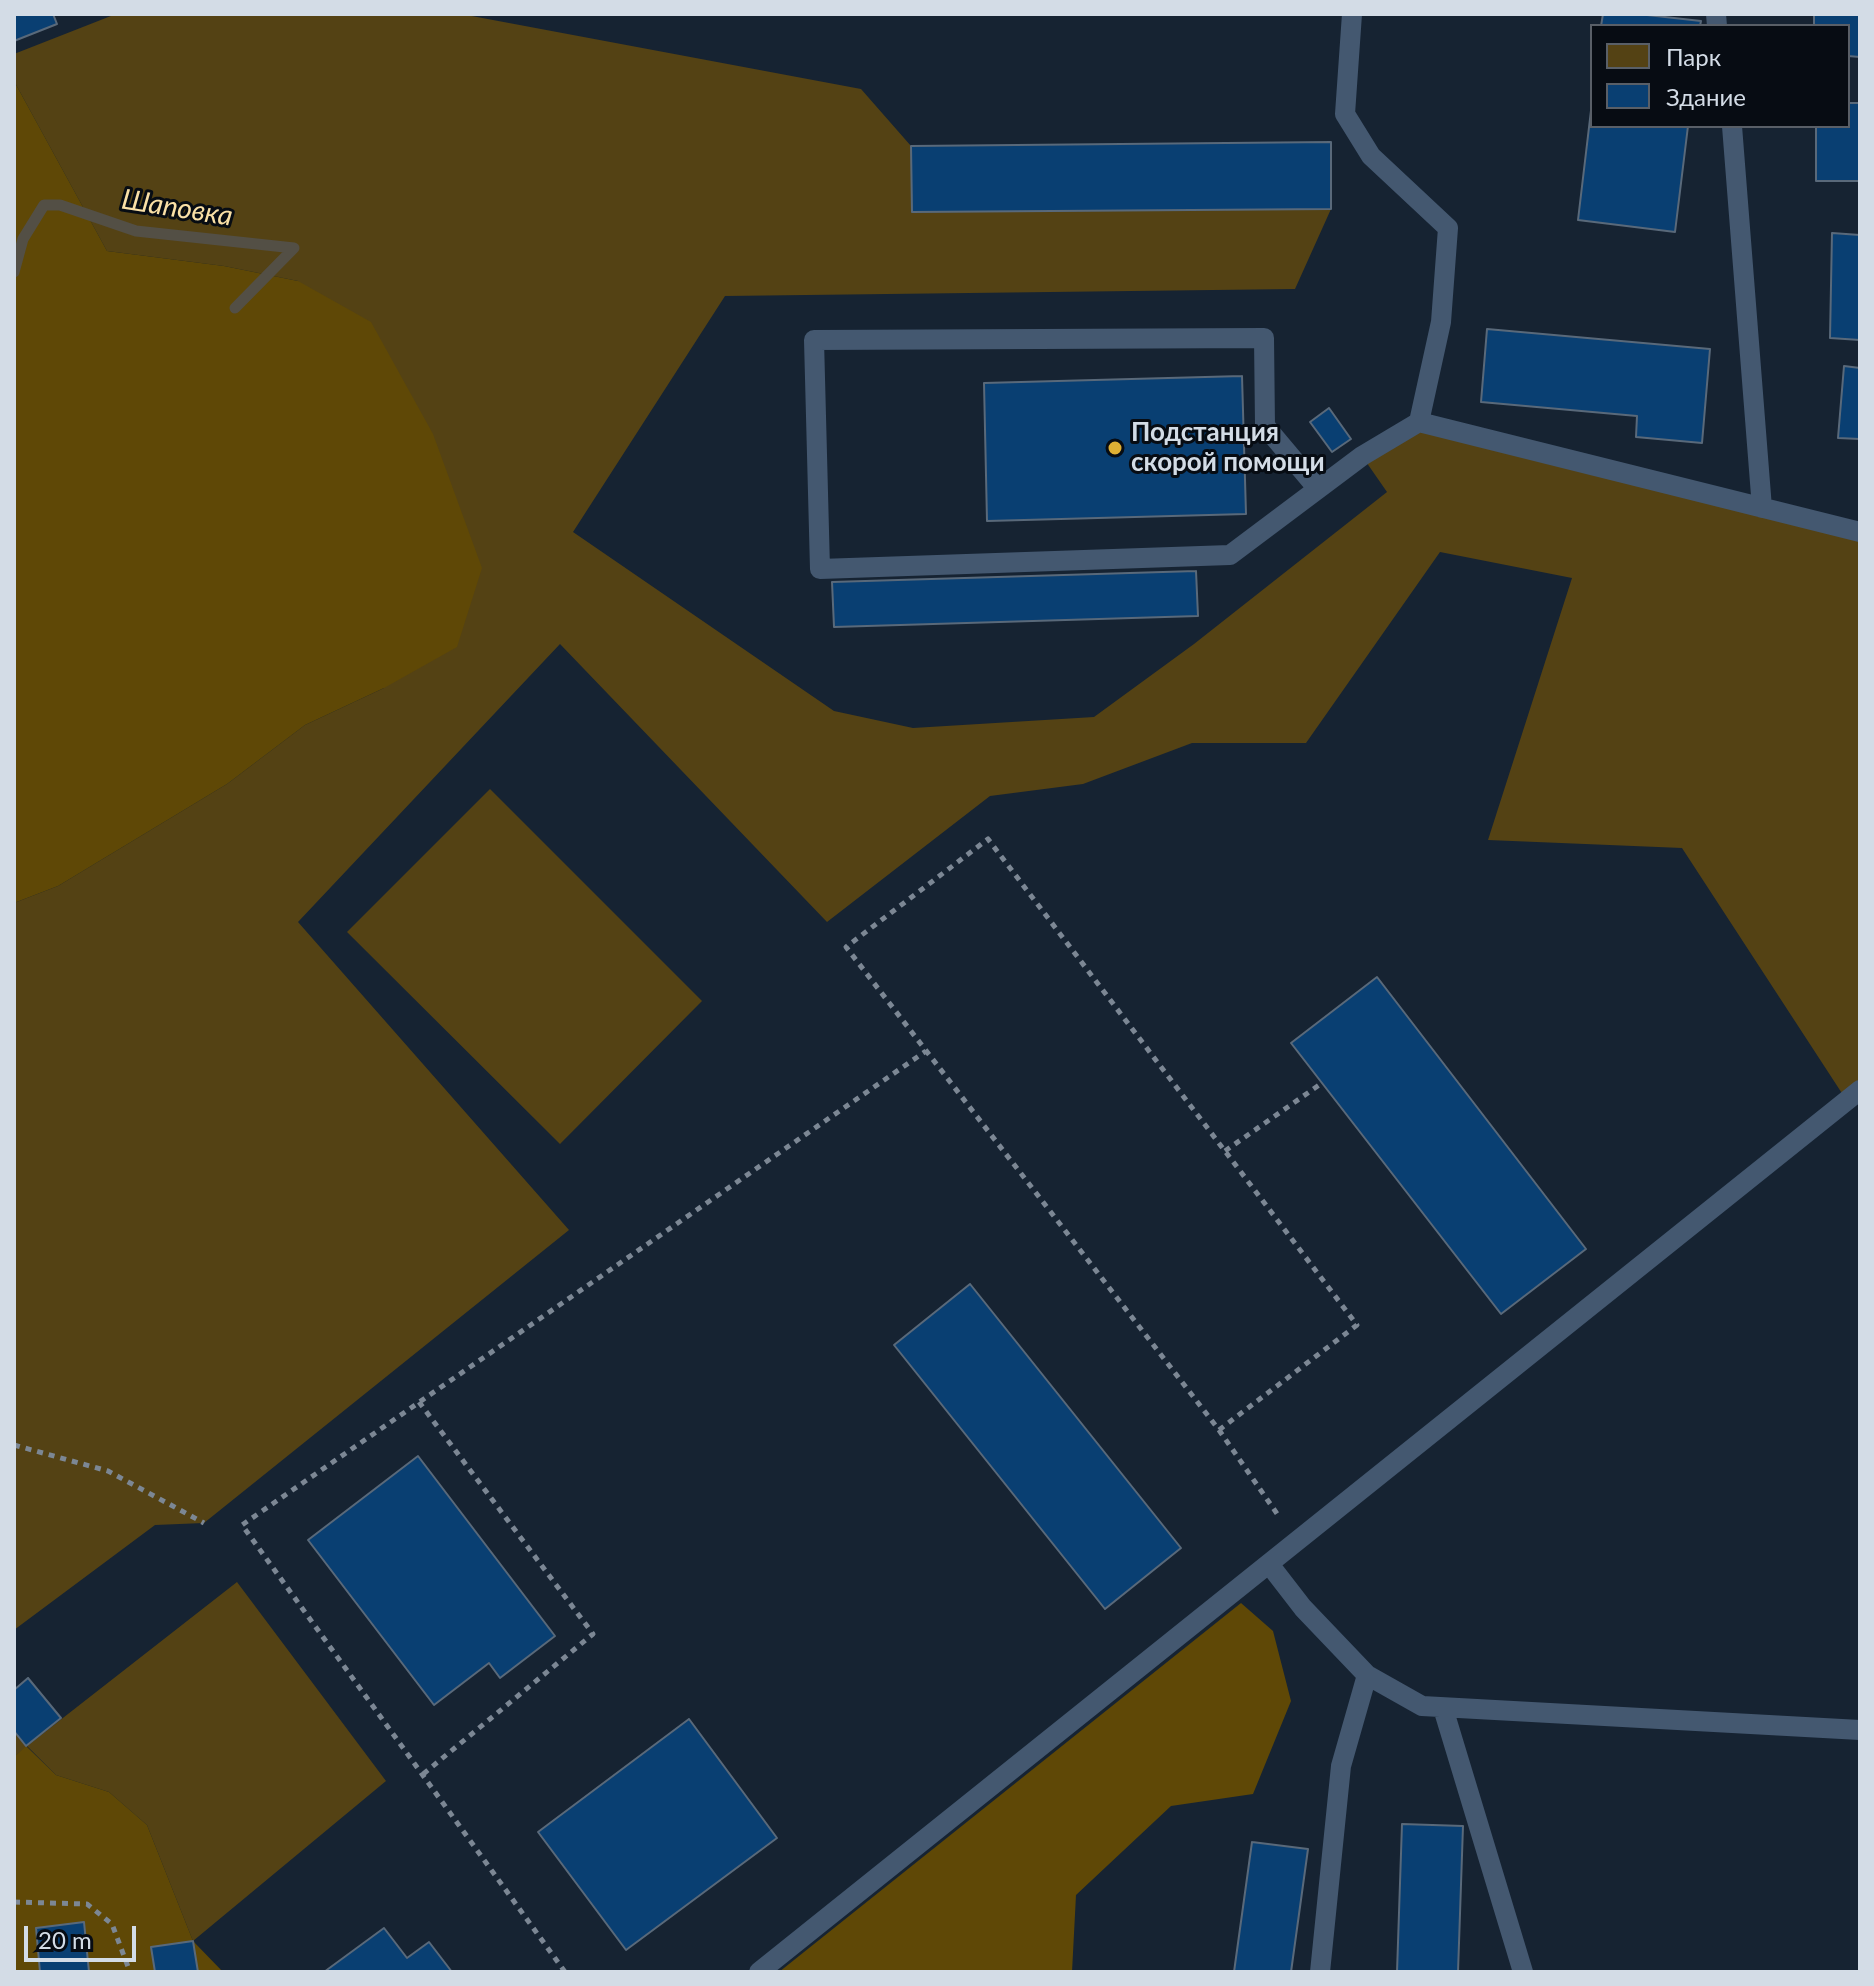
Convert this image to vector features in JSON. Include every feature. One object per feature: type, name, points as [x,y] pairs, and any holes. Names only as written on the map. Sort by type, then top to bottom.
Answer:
[{"type":"lane","points":[[1352,14],[1345,114],[1371,156],[1448,228],[1441,322],[1419,422]]},
{"type":"lane","points":[[1732,128],[1762,508]]},
{"type":"lane","points":[[1318,489],[1265,426],[1264,338],[814,340],[820,569],[1230,555],[1318,489],[1362,456],[1419,422],[1860,532]]},
{"type":"lane","points":[[759,1972],[1860,1090]]},
{"type":"lane","points":[[1269,1564],[1303,1608],[1367,1675],[1422,1706],[1860,1730]]},
{"type":"lane","points":[[1320,1972],[1341,1766],[1367,1675]]},
{"type":"lane","points":[[1443,1708],[1523,1972]]},
{"type":"path","points":[[1219,1430],[1357,1325],[988,839],[846,947],[1219,1430],[1297,1541]]},
{"type":"path","points":[[565,1972],[242,1525],[926,1051]]},
{"type":"path","points":[[1225,1151],[1322,1083]]},
{"type":"path","points":[[419,1402],[593,1634],[422,1775]]},
{"type":"path","points":[[14,1445],[108,1471],[204,1523]]},
{"type":"path","points":[[14,1902],[87,1904],[112,1924],[130,1972]]},
{"type":"green space","points":[[116,14],[461,14],[861,89],[911,146],[912,212],[1331,209],[1295,289],[725,296],[573,532],[834,711],[913,728],[1094,717],[1194,644],[1387,492],[1362,456],[1419,422],[1860,532],[1860,1090],[1847,1101],[1682,848],[1488,840],[1572,578],[1440,552],[1306,743],[1192,743],[1083,784],[990,796],[827,922],[560,644],[298,922],[569,1230],[204,1523],[155,1525],[14,1630],[14,903],[58,886],[227,784],[305,725],[384,688],[298,281],[224,266],[107,251],[14,81],[14,54]]},
{"type":"green space","points":[[490,789],[702,1001],[560,1144],[347,932]]},
{"type":"green space","points":[[237,1582],[386,1781],[193,1941],[147,1825],[109,1792],[56,1775],[27,1746]]},
{"type":"green space","points":[[14,1731],[27,1746],[14,1757]]},
{"type":"shaded area","points":[[14,81],[107,251],[224,266],[298,281],[371,322],[433,434],[482,568],[457,647],[384,688],[305,725],[227,784],[58,886],[14,903]]},
{"type":"shaded area","points":[[1241,1603],[1273,1631],[1291,1701],[1253,1794],[1171,1806],[1076,1895],[1072,1972],[779,1972]]},
{"type":"shaded area","points":[[26,1746],[56,1775],[109,1792],[147,1825],[193,1941],[223,1972],[14,1972],[14,1757]]},
{"type":"building","points":[[14,14],[53,14],[57,24],[14,41]]},
{"type":"building","points":[[1603,14],[1638,14],[1701,21],[1700,24],[1601,24]]},
{"type":"building","points":[[1814,14],[1860,14],[1860,57],[1850,56],[1850,24],[1814,24]]},
{"type":"building","points":[[1850,103],[1860,103],[1860,181],[1816,181],[1816,128],[1850,128]]},
{"type":"building","points":[[1590,119],[1590,128],[1688,128],[1675,232],[1578,220]]},
{"type":"building","points":[[1331,142],[1331,209],[912,212],[911,146]]},
{"type":"building","points":[[1832,233],[1860,235],[1860,340],[1830,338]]},
{"type":"building","points":[[1487,329],[1710,349],[1702,443],[1636,437],[1637,416],[1481,402]]},
{"type":"building","points":[[1844,366],[1860,368],[1860,439],[1838,438]]},
{"type":"building","name":"Подстанция скорой помощи","points":[[1242,376],[1246,514],[987,521],[984,383]]},
{"type":"building","points":[[1329,408],[1351,439],[1332,452],[1310,422]]},
{"type":"building","points":[[1196,571],[1198,616],[834,627],[832,582]]},
{"type":"building","points":[[1377,977],[1586,1249],[1501,1314],[1291,1043]]},
{"type":"building","points":[[970,1284],[1181,1548],[1105,1609],[894,1345]]},
{"type":"building","points":[[418,1456],[555,1636],[500,1678],[489,1663],[434,1705],[308,1540]]},
{"type":"building","points":[[28,1678],[61,1718],[26,1746],[14,1731],[14,1690]]},
{"type":"building","points":[[689,1719],[777,1838],[626,1950],[538,1832]]},
{"type":"building","points":[[1402,1824],[1463,1826],[1458,1972],[1397,1972]]},
{"type":"building","points":[[1252,1842],[1308,1849],[1291,1972],[1234,1972]]},
{"type":"building","points":[[84,1922],[89,1972],[40,1972],[36,1928]]},
{"type":"building","points":[[384,1928],[407,1958],[429,1942],[452,1972],[324,1972]]},
{"type":"building","points":[[193,1941],[198,1972],[155,1972],[151,1947]]},
{"type":"waterway","name":"Шаповка","points":[[14,272],[23,239],[44,205],[60,205],[136,231],[294,248],[235,308]]},
{"type":"place","name":"Подстанция скорой помощи","points":[[1115,448]]}]
